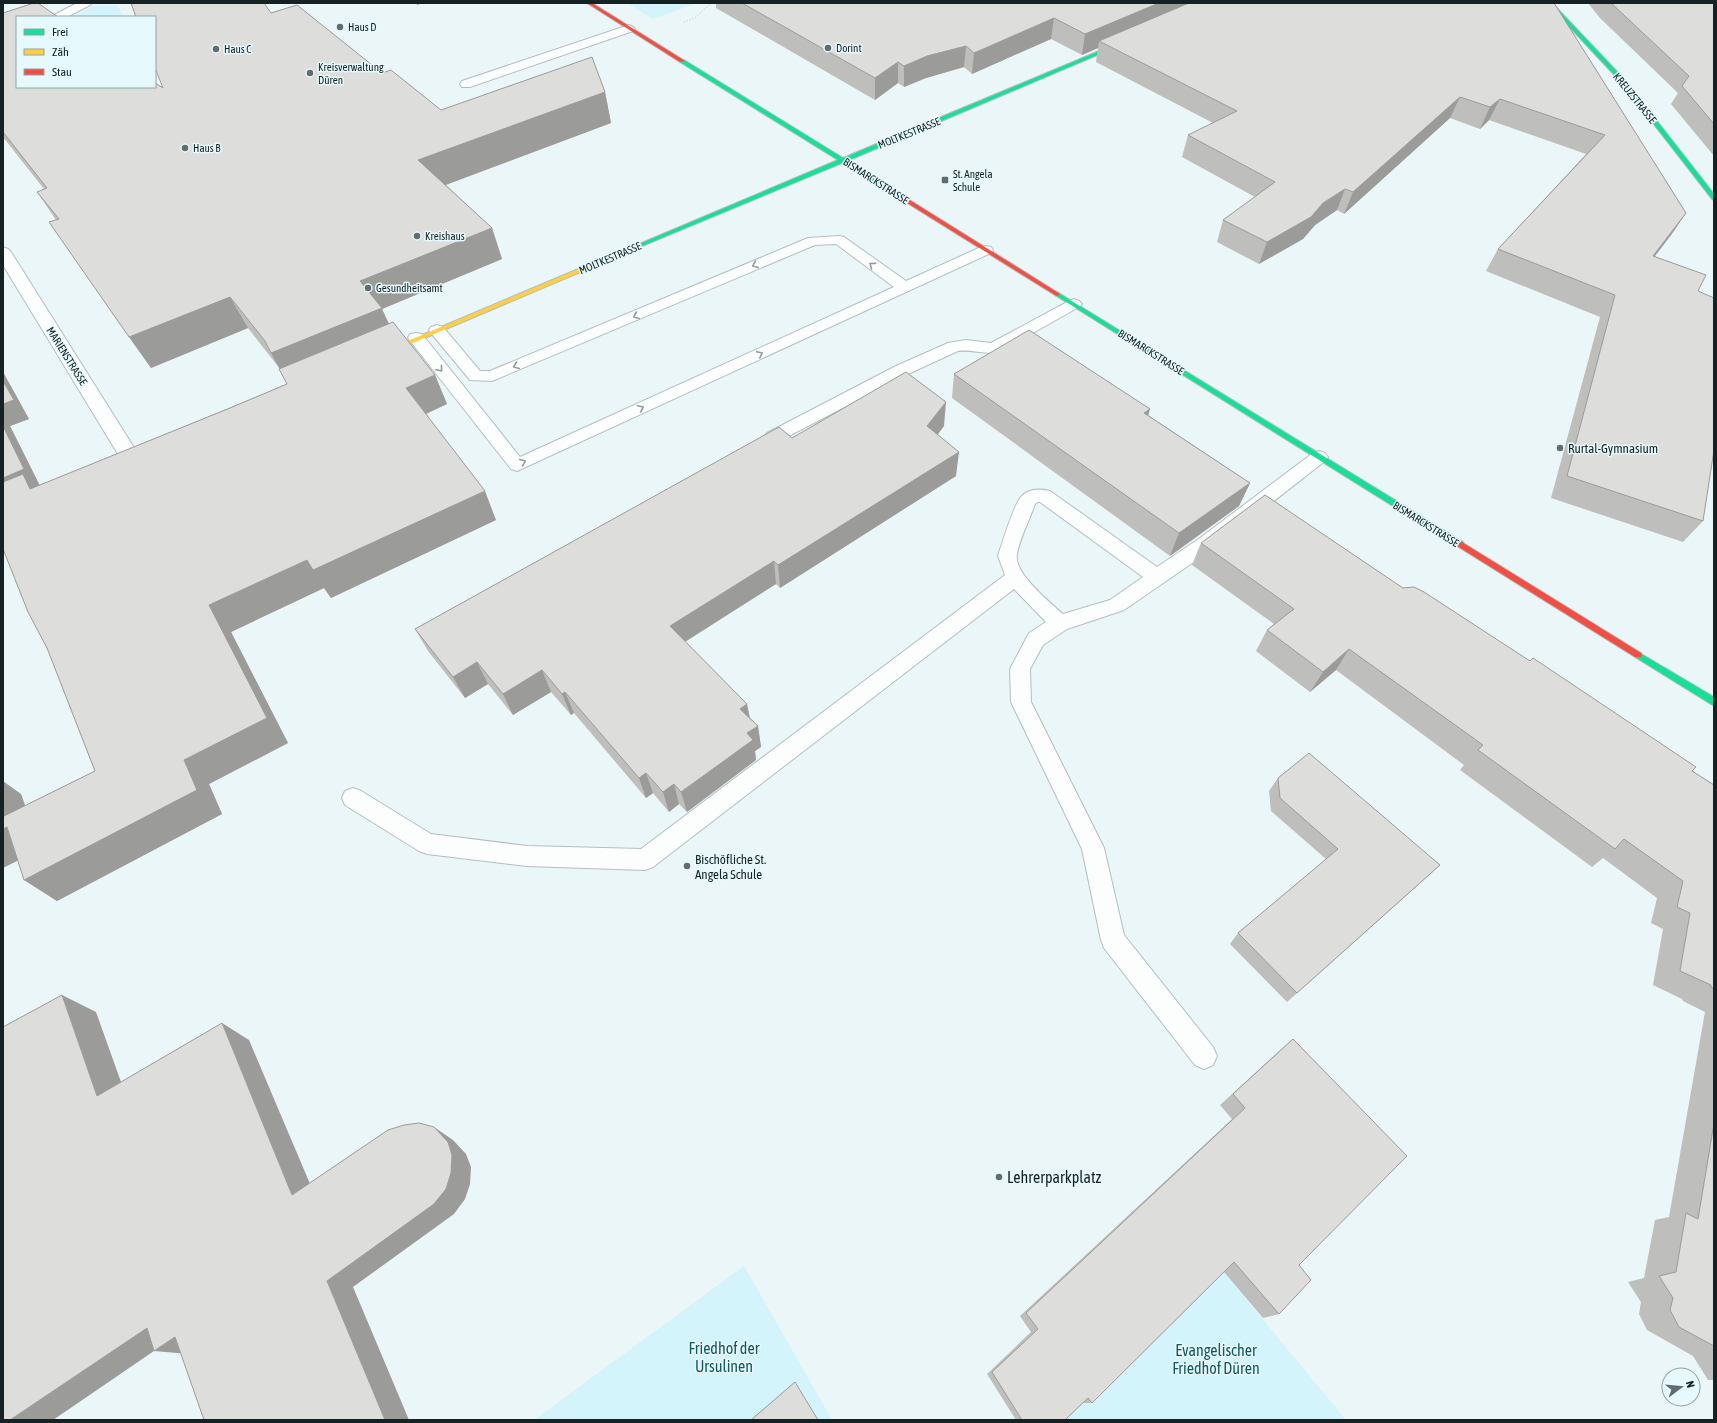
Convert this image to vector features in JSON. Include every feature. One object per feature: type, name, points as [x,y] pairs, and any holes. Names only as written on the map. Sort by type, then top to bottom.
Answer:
[{"type":"main road","name":"BISMARCKSTRASSE","points":[[589,3],[1714,702]]},
{"type":"main road","name":"KREUZSTRASSE","points":[[1549,3],[1623,81],[1714,198]]},
{"type":"main road","name":"MOLTKESTRASSE","points":[[372,357],[843,160],[1020,88],[1134,38]]},
{"type":"street","name":"MARIENSTRASSE","points":[[3,252],[131,459]]},
{"type":"lane","points":[[60,16],[86,3]]},
{"type":"lane","points":[[466,84],[630,29]]},
{"type":"lane","points":[[437,330],[476,376],[492,376],[813,241],[839,240],[904,287]]},
{"type":"lane","points":[[416,338],[517,465],[986,250]]},
{"type":"lane","points":[[773,437],[902,370],[954,347],[966,345],[993,348],[1074,304]]},
{"type":"lane","points":[[1204,1056],[1113,940],[1093,848],[1021,702],[1020,669],[1036,639],[1060,623],[1117,605],[1207,543],[1319,457]]},
{"type":"lane","points":[[1060,623],[1023,588],[1008,565],[1007,556],[1028,501],[1032,497],[1038,495],[1044,496],[1157,577]]},
{"type":"lane","points":[[353,798],[427,844],[527,856],[645,860],[1016,577]]},
{"type":"green space","points":[[627,3],[697,3],[653,19]]},
{"type":"green space","points":[[93,6],[118,6],[123,16],[75,16]]},
{"type":"green space","name":"Friedhof der Ursulinen","points":[[744,1266],[832,1420],[534,1420]]},
{"type":"green space","name":"Evangelischer Friedhof Düren","points":[[1221,1269],[1346,1420],[1065,1420]]},
{"type":"building","points":[[38,3],[57,16],[16,16],[16,88],[156,88],[156,84],[163,88],[156,70],[156,16],[136,16],[131,3],[264,3],[271,13],[297,5],[382,73],[391,70],[441,110],[592,57],[605,92],[418,160],[492,228],[360,281],[382,308],[271,353],[265,341],[230,297],[129,337],[49,222],[59,219],[37,192],[47,188],[3,132],[3,13]]},
{"type":"building","points":[[742,3],[1159,3],[1085,34],[1054,18],[974,53],[966,46],[927,56],[904,66],[898,62],[875,78]]},
{"type":"building","points":[[1189,3],[1554,3],[1686,213],[1653,256],[1706,275],[1698,291],[1714,298],[1714,450],[1703,521],[1567,476],[1615,295],[1498,249],[1605,135],[1500,99],[1490,107],[1460,97],[1353,192],[1345,189],[1323,203],[1311,217],[1267,242],[1223,220],[1275,182],[1188,135],[1237,111],[1099,41]]},
{"type":"building","points":[[1611,3],[1714,3],[1714,124],[1682,86],[1689,76]]},
{"type":"building","points":[[393,322],[435,375],[406,388],[485,491],[313,570],[307,560],[209,605],[267,718],[184,760],[197,790],[24,880],[7,827],[3,829],[3,813],[4,816],[95,771],[47,648],[28,612],[3,549],[3,482],[23,474],[30,489],[230,408],[287,384],[279,369]]},
{"type":"building","points":[[1029,330],[1150,409],[1144,413],[1250,483],[1179,533],[954,374]]},
{"type":"building","points":[[906,372],[946,402],[927,426],[959,452],[778,565],[774,561],[670,626],[747,704],[740,709],[758,726],[747,733],[753,740],[681,792],[674,784],[663,792],[646,773],[639,778],[565,692],[562,694],[542,670],[503,694],[477,662],[453,677],[415,629],[779,427],[792,438]]},
{"type":"building","points":[[3,381],[14,400],[3,404]]},
{"type":"building","points":[[3,426],[24,469],[3,478]]},
{"type":"building","points":[[1265,495],[1403,588],[1414,587],[1424,592],[1530,661],[1533,658],[1696,767],[1692,771],[1714,785],[1714,989],[1711,985],[1680,971],[1690,913],[1677,907],[1683,881],[1624,839],[1615,849],[1478,750],[1483,745],[1349,649],[1323,672],[1267,630],[1294,609],[1201,543]]},
{"type":"building","points":[[1309,753],[1440,865],[1297,993],[1238,933],[1338,849],[1280,798],[1278,778]]},
{"type":"building","points":[[62,995],[97,1096],[222,1023],[292,1195],[388,1130],[404,1125],[419,1123],[434,1127],[448,1142],[452,1155],[451,1173],[446,1189],[434,1204],[327,1281],[385,1420],[204,1420],[175,1337],[154,1351],[147,1328],[10,1420],[3,1420],[3,1027]]},
{"type":"building","points":[[1293,1039],[1407,1156],[1299,1265],[1311,1280],[1279,1314],[1234,1262],[1092,1403],[1088,1398],[1065,1420],[1022,1420],[992,1372],[1038,1329],[1026,1313],[1245,1108],[1233,1094]]},
{"type":"building","points":[[1714,1123],[1714,1346],[1679,1327],[1670,1310],[1673,1298],[1659,1276],[1676,1272],[1686,1213],[1698,1219]]},
{"type":"building","points":[[795,1382],[818,1420],[751,1420]]},
{"type":"traffic: fast","points":[[1549,3],[1623,81],[1714,198]]},
{"type":"traffic: fast","points":[[628,250],[1125,42]]},
{"type":"traffic: fast","points":[[682,61],[898,195]]},
{"type":"traffic: fast","points":[[1057,294],[1460,544]]},
{"type":"traffic: fast","points":[[1638,655],[1714,702]]},
{"type":"traffic: slow","points":[[380,354],[628,250]]},
{"type":"traffic: jam","points":[[589,3],[682,61]]},
{"type":"traffic: jam","points":[[898,195],[1057,294]]},
{"type":"traffic: jam","points":[[1460,544],[1638,655]]},
{"type":"place","name":"Haus D","points":[[340,27]]},
{"type":"place","name":"Dorint","points":[[828,48]]},
{"type":"place","name":"Haus C","points":[[216,49]]},
{"type":"place","name":"Kreisverwaltung Düren","points":[[310,73]]},
{"type":"place","name":"Haus B","points":[[185,148]]},
{"type":"place","name":"St. Angela Schule","points":[[945,180]]},
{"type":"place","name":"Kreishaus","points":[[417,236]]},
{"type":"place","name":"Gesundheitsamt","points":[[368,288]]},
{"type":"place","name":"Rurtal-Gymnasium","points":[[1560,448]]},
{"type":"place","name":"Bischöfliche St. Angela Schule","points":[[687,866]]},
{"type":"place","name":"Lehrerparkplatz","points":[[999,1177]]}]
